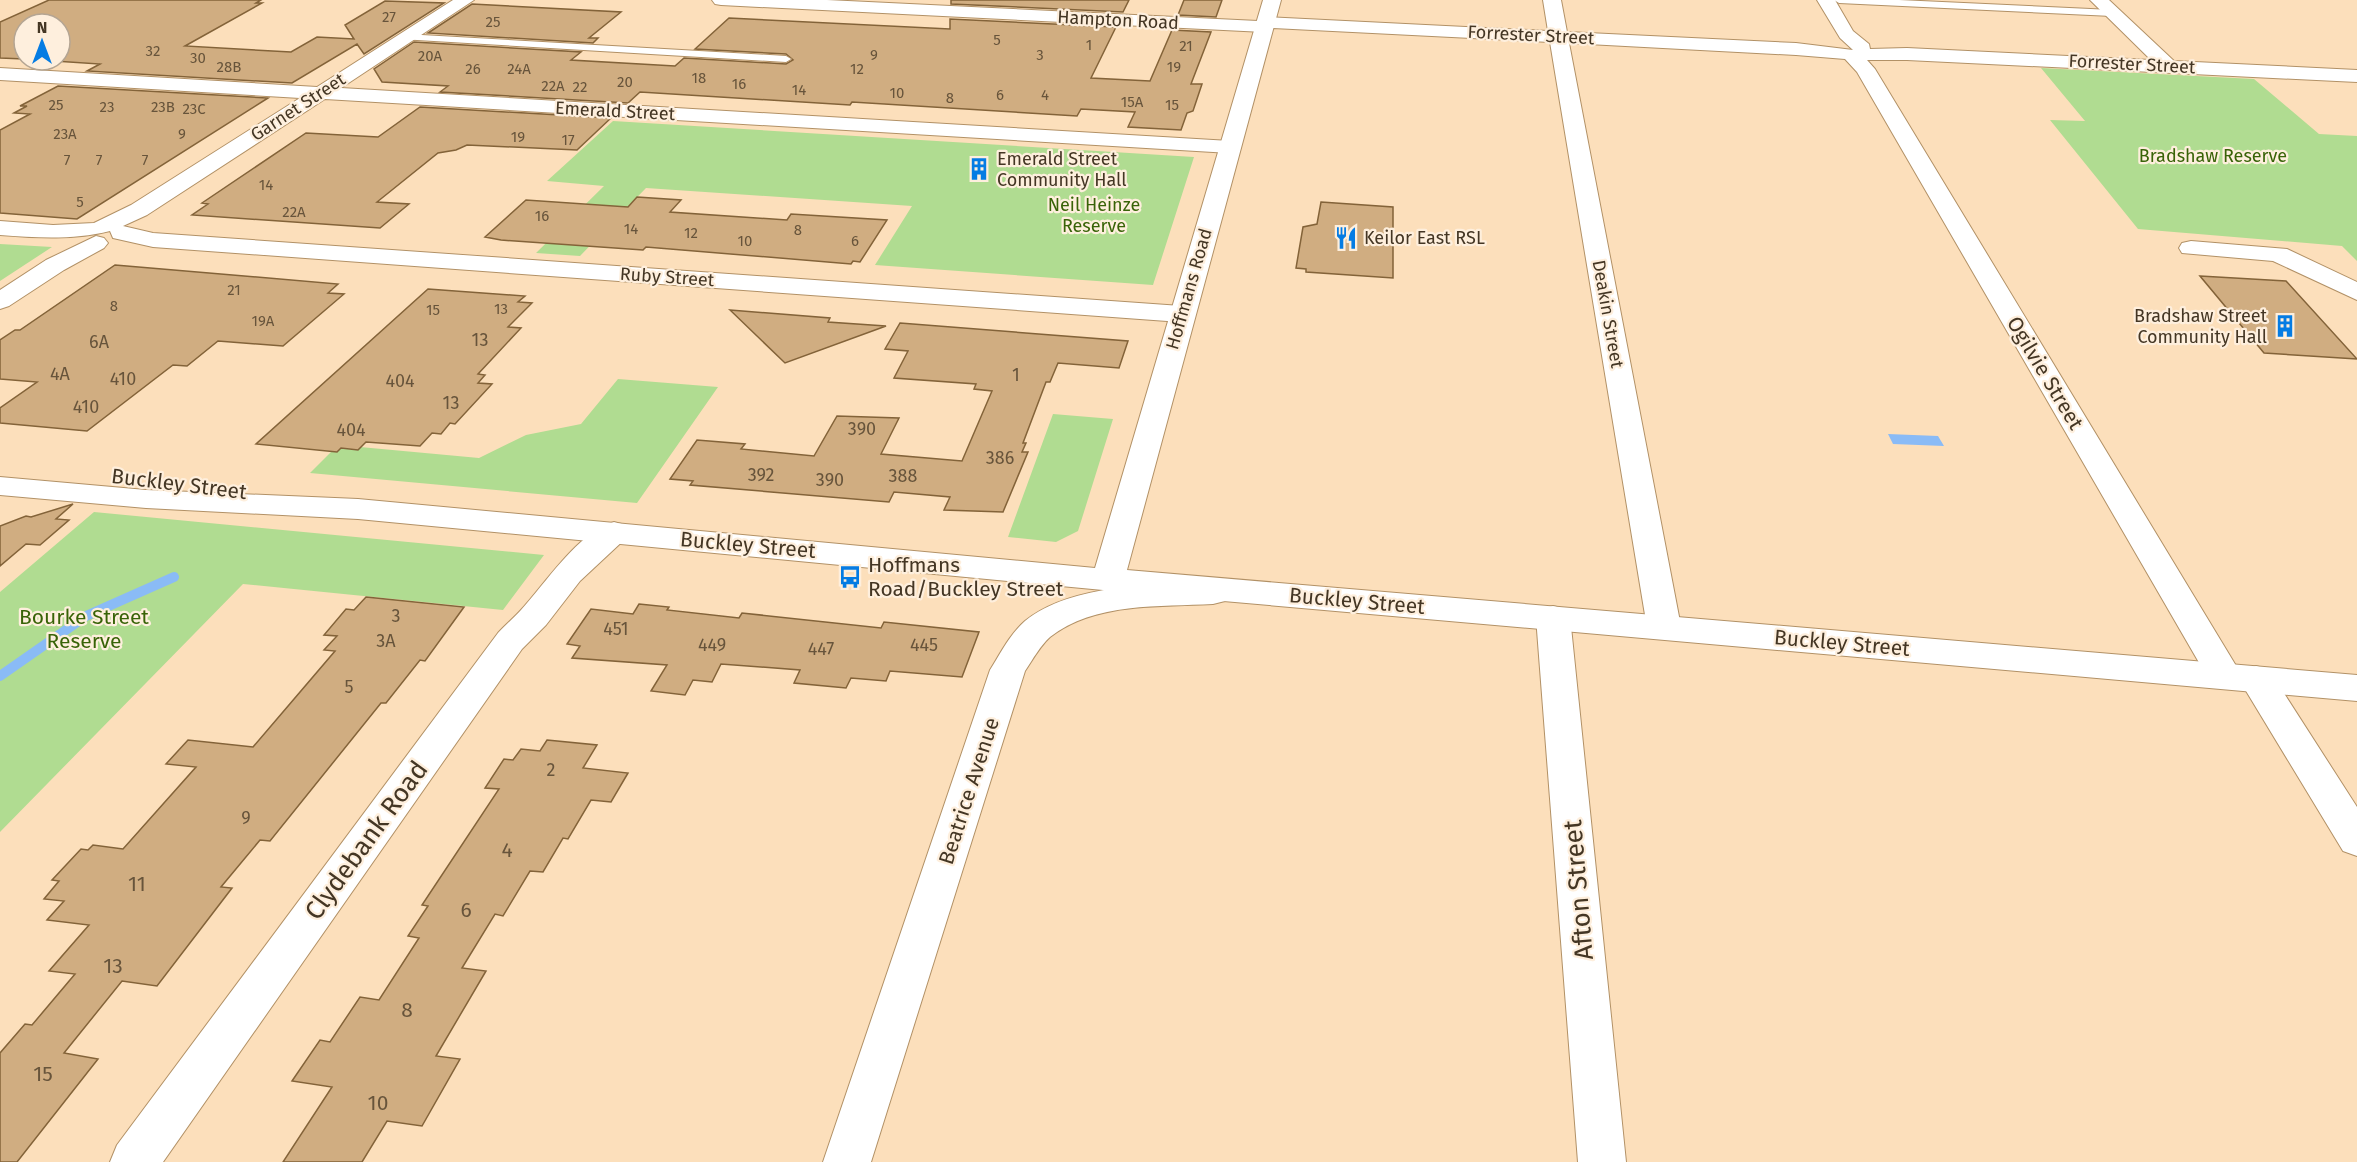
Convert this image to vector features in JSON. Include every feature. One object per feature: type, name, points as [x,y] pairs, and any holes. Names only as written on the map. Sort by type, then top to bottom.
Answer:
[{"type":"street","name":"Hampton Road","points":[[721,0],[1267,16]]},
{"type":"street","name":"Deakin Street","points":[[1552,0],[1664,627]]},
{"type":"street","name":"Ogilvie Street","points":[[1826,0],[2241,677],[2357,840]]},
{"type":"street","name":"Garnet Street","points":[[0,301],[460,1]]},
{"type":"street","points":[[2106,7],[2168,66]]},
{"type":"street","name":"Forrester Street","points":[[1267,16],[1559,36],[2357,76]]},
{"type":"street","name":"Hoffmans Road","points":[[1108,579],[1267,16]]},
{"type":"street","name":"Emerald Street","points":[[0,74],[1230,147]]},
{"type":"street","name":"Ruby Street","points":[[0,228],[1181,314]]},
{"type":"street","points":[[2191,248],[2278,254],[2357,292]]},
{"type":"street","name":"Buckley Street","points":[[0,465],[167,480],[358,509]]},
{"type":"street","name":"Buckley Street","points":[[0,486],[146,499],[358,509],[1245,592],[2357,688]]},
{"type":"street","name":"Clydebank Road","points":[[134,1162],[503,650],[534,617],[568,573],[614,532]]},
{"type":"street","name":"Beatrice Avenue","points":[[847,1162],[1008,670],[1021,650],[1038,629],[1058,617],[1117,599],[1245,592]]},
{"type":"street","name":"Afton Street","points":[[1553,617],[1602,1162]]},
{"type":"lane","points":[[1839,0],[2106,7]]},
{"type":"lane","points":[[404,37],[786,59]]},
{"type":"green space","name":"Bradshaw Reserve","points":[[2041,68],[2254,79],[2319,134],[2357,136],[2357,261],[2342,246],[2138,229],[2050,120],[2085,121]]},
{"type":"green space","name":"Neil Heinze Reserve","points":[[613,121],[1194,157],[1153,285],[875,265],[912,206],[646,188],[580,256],[536,253],[604,186],[547,181]]},
{"type":"green space","points":[[0,244],[52,247],[0,281]]},
{"type":"green space","points":[[618,379],[718,387],[637,503],[310,473],[332,451],[337,452],[341,448],[358,450],[360,447],[479,458],[526,435],[581,424]]},
{"type":"green space","points":[[1053,414],[1113,419],[1078,531],[1056,542],[1008,537]]},
{"type":"green space","name":"Bourke Street Reserve","points":[[94,512],[544,555],[503,610],[243,584],[0,832],[0,592]]},
{"type":"water","points":[[1888,434],[1938,436],[1944,446],[1893,444]]},
{"type":"building","points":[[49,0],[261,0],[256,3],[262,3],[185,46],[291,52],[317,37],[354,39],[345,25],[385,1],[444,3],[364,54],[357,44],[292,83],[87,71],[100,64],[72,62],[72,12],[22,12]]},
{"type":"building","points":[[951,0],[1129,0],[1123,12],[951,4]]},
{"type":"building","points":[[1184,0],[1222,0],[1216,17],[1178,15]]},
{"type":"building","points":[[472,4],[621,12],[589,38],[598,38],[593,43],[428,33]]},
{"type":"building","points":[[12,17],[12,58],[0,58],[0,22]]},
{"type":"building","points":[[729,18],[950,29],[950,19],[1116,27],[1091,78],[1150,81],[1172,30],[1211,32],[1191,84],[1202,84],[1193,111],[1187,113],[1181,130],[1128,127],[1135,112],[1081,109],[1077,116],[640,92],[628,103],[440,92],[448,86],[382,82],[374,69],[414,42],[581,52],[571,60],[675,66],[684,58],[786,64],[793,60],[786,54],[695,49]]},
{"type":"building","points":[[58,86],[268,98],[77,219],[0,213],[0,130],[30,114],[14,113],[27,106],[20,106]]},
{"type":"building","points":[[420,107],[611,118],[577,150],[467,145],[456,150],[438,153],[377,202],[409,204],[380,228],[192,215],[208,204],[202,203],[306,133],[378,137]]},
{"type":"building","points":[[637,197],[681,200],[670,212],[787,220],[791,214],[887,220],[860,262],[853,261],[851,264],[646,247],[643,250],[485,237],[526,200],[628,207]]},
{"type":"building","points":[[1321,202],[1393,207],[1393,278],[1306,272],[1306,269],[1296,268],[1303,227],[1317,224]]},
{"type":"building","points":[[115,265],[338,284],[328,293],[344,294],[283,346],[218,341],[187,366],[173,365],[87,431],[0,423],[0,408],[37,382],[0,379],[0,340],[15,330],[20,330]]},
{"type":"building","name":"Bradshaw Street Community Hall","points":[[2200,276],[2286,281],[2357,359],[2264,353]]},
{"type":"building","points":[[428,289],[525,296],[518,302],[532,303],[508,327],[521,328],[478,374],[485,375],[478,383],[492,384],[455,424],[450,423],[441,434],[432,433],[420,446],[366,442],[358,450],[341,448],[337,452],[256,444]]},
{"type":"building","points":[[730,310],[830,318],[828,322],[886,326],[785,363]]},
{"type":"building","points":[[900,323],[1128,341],[1119,368],[1058,363],[1050,382],[1046,382],[1023,443],[1026,443],[1022,452],[1028,452],[1003,512],[944,510],[950,497],[894,492],[889,502],[690,485],[693,481],[670,479],[697,440],[745,444],[741,449],[814,456],[837,416],[899,418],[881,454],[962,461],[992,391],[974,389],[976,384],[894,378],[908,351],[885,349]]},
{"type":"building","points":[[73,504],[56,519],[69,520],[40,545],[26,544],[0,566],[0,526],[26,516],[31,517]]},
{"type":"building","points":[[366,597],[464,607],[425,661],[420,660],[386,703],[381,703],[270,841],[260,840],[221,887],[232,888],[157,986],[122,981],[64,1053],[98,1059],[17,1162],[0,1162],[0,1053],[25,1024],[32,1025],[75,974],[49,971],[89,925],[47,920],[64,901],[44,899],[59,881],[52,880],[81,849],[88,850],[93,845],[123,849],[196,767],[166,764],[188,740],[253,747],[335,651],[324,650],[337,636],[324,635],[346,609],[354,610]]},
{"type":"building","points":[[639,604],[669,607],[667,610],[739,618],[742,613],[881,628],[884,622],[979,632],[962,677],[890,671],[886,681],[851,678],[846,688],[794,683],[800,670],[721,664],[712,682],[693,680],[685,695],[651,691],[667,665],[572,658],[580,646],[567,644],[591,609],[633,614]]},
{"type":"building","points":[[547,740],[597,745],[583,768],[628,773],[611,802],[591,800],[568,839],[563,838],[543,872],[530,871],[503,916],[495,914],[462,968],[486,971],[436,1056],[460,1059],[422,1126],[387,1121],[362,1162],[283,1162],[332,1087],[292,1081],[320,1040],[330,1042],[360,997],[379,1000],[419,938],[408,936],[428,906],[422,905],[499,789],[485,788],[504,759],[513,760],[521,749],[540,751]]},
{"type":"waterway","points":[[0,676],[86,616],[174,577]]},
{"type":"place","name":"Emerald Street Community Hall","points":[[979,169]]},
{"type":"place","name":"Keilor East RSL","points":[[1346,238]]},
{"type":"place","name":"Bradshaw Street Community Hall","points":[[2285,326]]},
{"type":"place","name":"Hoffmans Road/Buckley Street","points":[[850,577]]}]
